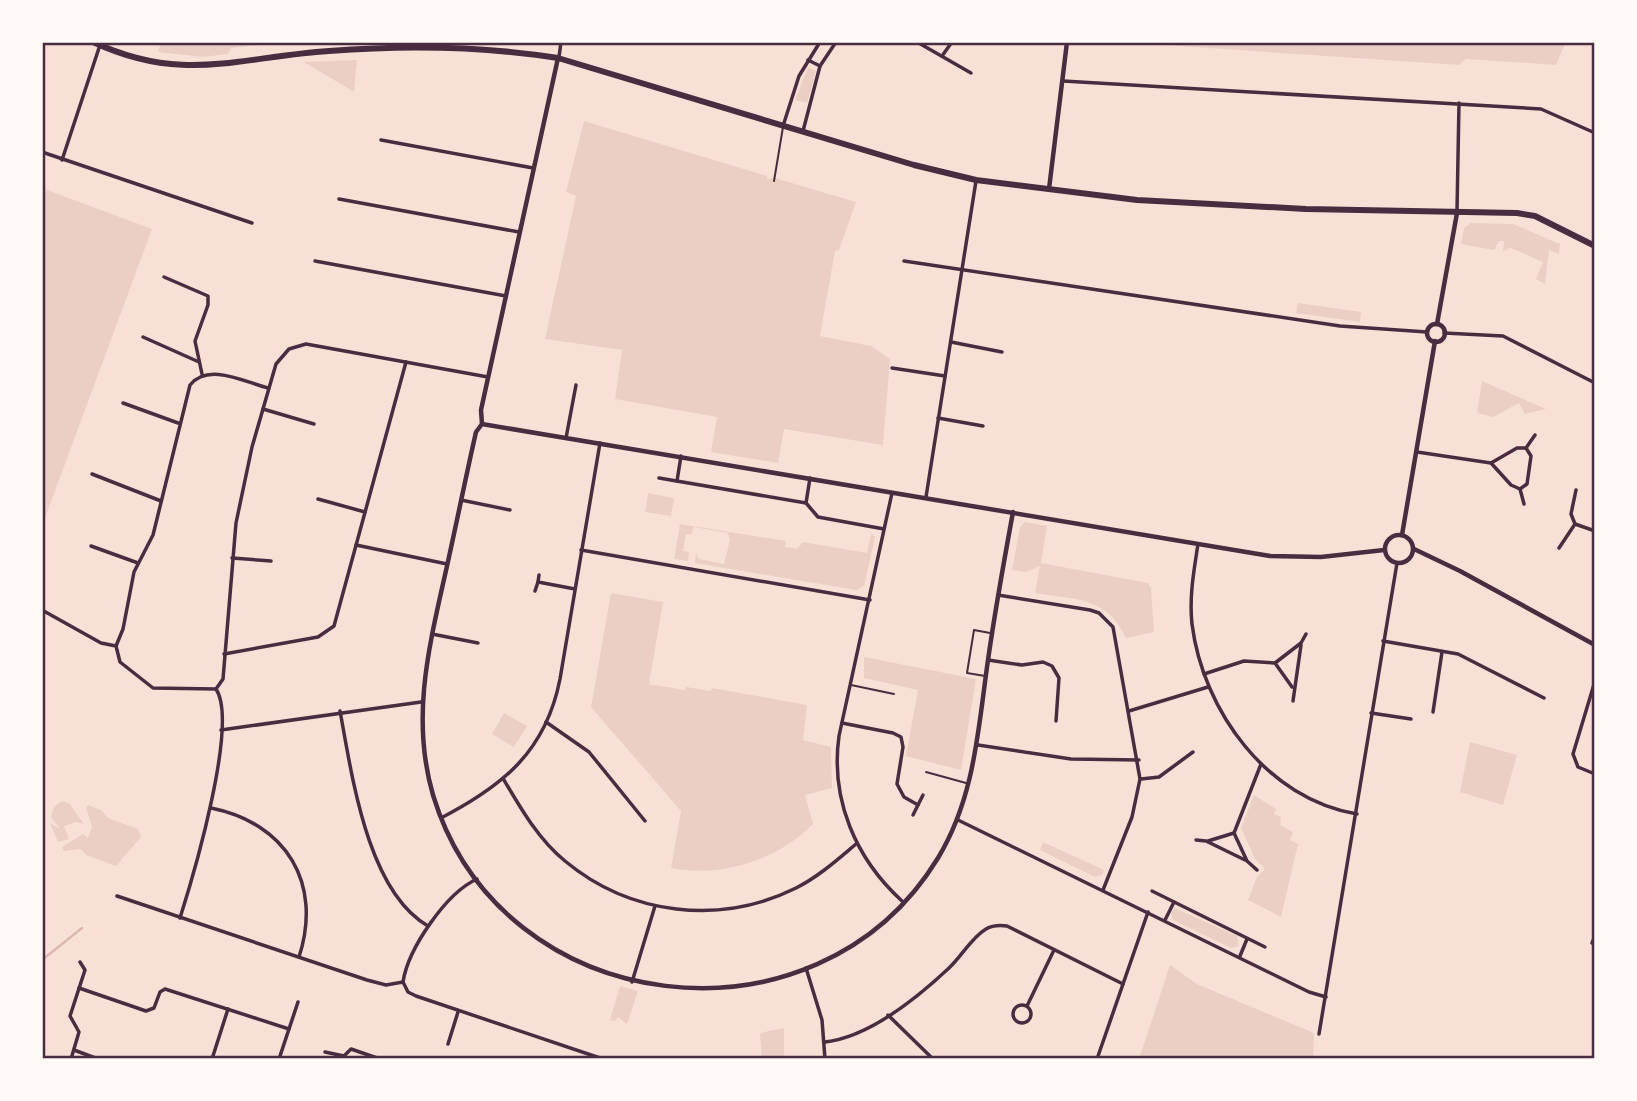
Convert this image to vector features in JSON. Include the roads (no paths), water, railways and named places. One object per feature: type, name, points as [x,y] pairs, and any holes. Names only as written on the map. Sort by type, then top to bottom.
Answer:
[{"type":"highway","points":[[97,44],[155,63],[195,67],[279,55],[383,48],[482,48],[558,58],[803,132],[976,180],[1137,200],[1457,213],[1483,211],[1535,216],[1595,246]]},
{"type":"street","points":[[561,42],[508,296],[488,377],[482,424],[476,432],[432,634],[421,702],[425,762],[441,818],[477,879],[506,912],[541,940],[579,963],[632,982],[676,989],[711,989],[777,980],[858,941],[903,902],[937,860],[958,820],[978,745],[992,633],[1013,512]]},
{"type":"street","points":[[783,126],[799,76],[820,42]]},
{"type":"street","points":[[803,132],[820,66],[836,42]]},
{"type":"street","points":[[917,42],[971,73]]},
{"type":"street","points":[[942,56],[952,42]]},
{"type":"street","points":[[1049,189],[1067,42]]},
{"type":"street","points":[[62,160],[97,44]]},
{"type":"street","points":[[808,60],[820,66]]},
{"type":"street","points":[[1062,81],[1541,109],[1595,133]]},
{"type":"street","points":[[1459,103],[1457,213],[1437,324],[1444,333],[1503,336],[1595,383]]},
{"type":"street","points":[[381,140],[535,168]]},
{"type":"street","points":[[42,152],[252,223]]},
{"type":"street","points":[[926,497],[976,180]]},
{"type":"street","points":[[339,199],[521,233]]},
{"type":"street","points":[[315,261],[508,296]]},
{"type":"street","points":[[904,261],[1340,327],[1427,331]]},
{"type":"street","points":[[164,277],[208,296],[208,305],[195,341],[202,374]]},
{"type":"street","points":[[1437,324],[1430,326],[1427,331],[1429,338],[1435,341],[1442,339],[1444,333]]},
{"type":"street","points":[[143,337],[200,362]]},
{"type":"street","points":[[1402,535],[1435,341]]},
{"type":"street","points":[[951,342],[1002,352]]},
{"type":"street","points":[[216,689],[222,682],[231,558],[243,484],[268,388],[280,358],[299,345],[488,377]]},
{"type":"street","points":[[224,654],[318,637],[329,631],[340,611],[406,362]]},
{"type":"street","points":[[892,368],[945,376]]},
{"type":"street","points":[[216,689],[153,688],[120,662],[116,646],[123,629],[131,581],[152,541],[178,423],[190,385],[202,374],[213,373],[268,388]]},
{"type":"street","points":[[566,438],[576,385]]},
{"type":"street","points":[[123,403],[178,423]]},
{"type":"street","points":[[262,409],[314,424]]},
{"type":"street","points":[[938,418],[983,426]]},
{"type":"street","points":[[482,424],[1198,544],[1295,557],[1384,550]]},
{"type":"street","points":[[1526,448],[1535,436]]},
{"type":"street","points":[[441,818],[503,780],[529,752],[546,722],[558,690],[600,443]]},
{"type":"street","points":[[1491,463],[1517,447],[1526,448]]},
{"type":"street","points":[[1520,489],[1527,484],[1531,460],[1526,448]]},
{"type":"street","points":[[1417,452],[1491,463],[1511,485],[1520,489]]},
{"type":"street","points":[[677,481],[681,456]]},
{"type":"street","points":[[92,474],[161,501]]},
{"type":"street","points":[[659,478],[806,503],[818,517],[884,529]]},
{"type":"street","points":[[806,503],[810,478]]},
{"type":"street","points":[[1520,489],[1524,504]]},
{"type":"street","points":[[1576,490],[1571,514],[1575,524],[1595,531]]},
{"type":"street","points":[[892,491],[842,723],[837,761],[842,803],[856,844],[879,880],[903,902]]},
{"type":"street","points":[[318,499],[365,512]]},
{"type":"street","points":[[461,499],[510,510]]},
{"type":"street","points":[[1559,548],[1575,524]]},
{"type":"street","points":[[1384,550],[1391,537],[1402,535],[1410,540],[1414,549],[1460,571],[1595,645],[1595,656]]},
{"type":"street","points":[[1198,544],[1192,594],[1192,623],[1208,686],[1228,724],[1261,764],[1302,795],[1357,814]]},
{"type":"street","points":[[356,545],[447,564]]},
{"type":"street","points":[[91,546],[139,564]]},
{"type":"street","points":[[1384,550],[1388,559],[1397,563],[1408,560],[1414,549]]},
{"type":"street","points":[[581,550],[870,600]]},
{"type":"street","points":[[231,558],[271,561]]},
{"type":"street","points":[[1319,1034],[1397,563]]},
{"type":"street","points":[[536,591],[539,575]]},
{"type":"street","points":[[537,582],[575,589]]},
{"type":"street","points":[[998,595],[1090,610],[1107,619],[1114,627],[1139,760],[1140,779],[1132,817],[1103,890]]},
{"type":"street","points":[[42,610],[101,643],[116,646]]},
{"type":"street","points":[[432,634],[478,643]]},
{"type":"street","points":[[1204,674],[1244,661],[1275,663],[1301,643],[1307,634]]},
{"type":"street","points":[[1382,641],[1458,654],[1544,698]]},
{"type":"street","points":[[1293,701],[1301,643]]},
{"type":"street","points":[[1433,712],[1442,652]]},
{"type":"street","points":[[988,660],[1022,665],[1043,662],[1052,666],[1059,678],[1056,721]]},
{"type":"street","points":[[1275,663],[1293,688]]},
{"type":"street","points":[[1595,681],[1573,754],[1578,767],[1595,774]]},
{"type":"street","points":[[1129,710],[1208,686]]},
{"type":"street","points":[[180,918],[211,808],[221,730],[222,700],[216,689]]},
{"type":"street","points":[[221,730],[340,711],[421,702]]},
{"type":"street","points":[[340,711],[359,813],[375,855],[410,913],[428,926]]},
{"type":"street","points":[[1371,713],[1410,719]]},
{"type":"street","points":[[546,722],[589,752],[645,821]]},
{"type":"street","points":[[842,723],[901,737],[903,747],[897,784],[904,797],[918,805]]},
{"type":"street","points":[[978,745],[1071,759],[1139,760]]},
{"type":"street","points":[[1140,779],[1159,777],[1193,751]]},
{"type":"street","points":[[1247,861],[1234,833],[1261,764]]},
{"type":"street","points":[[503,780],[541,837],[564,861],[602,885],[655,906],[712,911],[756,904],[797,887],[856,844]]},
{"type":"street","points":[[913,815],[923,795]]},
{"type":"street","points":[[211,808],[236,814],[258,824],[272,835],[289,857],[307,899],[308,923],[299,957]]},
{"type":"street","points":[[958,820],[1309,992],[1326,997]]},
{"type":"street","points":[[1206,841],[1234,833]]},
{"type":"street","points":[[1196,840],[1206,841],[1247,861],[1257,870]]},
{"type":"street","points":[[403,982],[412,956],[428,926],[451,899],[477,879]]},
{"type":"street","points":[[1152,891],[1265,947]]},
{"type":"street","points":[[117,896],[386,985],[403,982]]},
{"type":"street","points":[[1165,920],[1174,902]]},
{"type":"street","points":[[632,982],[655,906]]},
{"type":"street","points":[[1097,1059],[1148,912]]},
{"type":"street","points":[[825,1041],[839,1040],[861,1031],[888,1014],[950,967],[990,927],[1007,926],[1123,984]]},
{"type":"street","points":[[1595,936],[1592,943],[1595,944]]},
{"type":"street","points":[[1240,956],[1247,939]]},
{"type":"street","points":[[1027,1006],[1054,950]]},
{"type":"street","points":[[71,1059],[79,1032],[70,1016],[85,970],[80,962]]},
{"type":"street","points":[[806,968],[818,1002],[825,1041],[825,1059]]},
{"type":"street","points":[[403,982],[413,995],[603,1059]]},
{"type":"street","points":[[79,988],[146,1011],[154,1008],[160,992],[165,989],[289,1029]]},
{"type":"street","points":[[279,1059],[298,1002]]},
{"type":"street","points":[[1021,1005],[1027,1006],[1032,1012],[1030,1019],[1024,1023],[1018,1022],[1013,1011],[1021,1005]]},
{"type":"street","points":[[212,1059],[228,1009]]},
{"type":"street","points":[[448,1044],[459,1012]]},
{"type":"street","points":[[888,1014],[933,1059]]},
{"type":"street","points":[[325,1052],[344,1056],[351,1049],[380,1059]]},
{"type":"street","points":[[74,1051],[98,1059]]},
{"type":"lane","points":[[774,181],[783,126]]},
{"type":"lane","points":[[986,676],[967,673],[974,630],[992,633]]},
{"type":"lane","points":[[850,685],[894,694]]},
{"type":"lane","points":[[926,772],[969,784]]},
{"type":"waterway","points":[[42,960],[82,928]]}]
